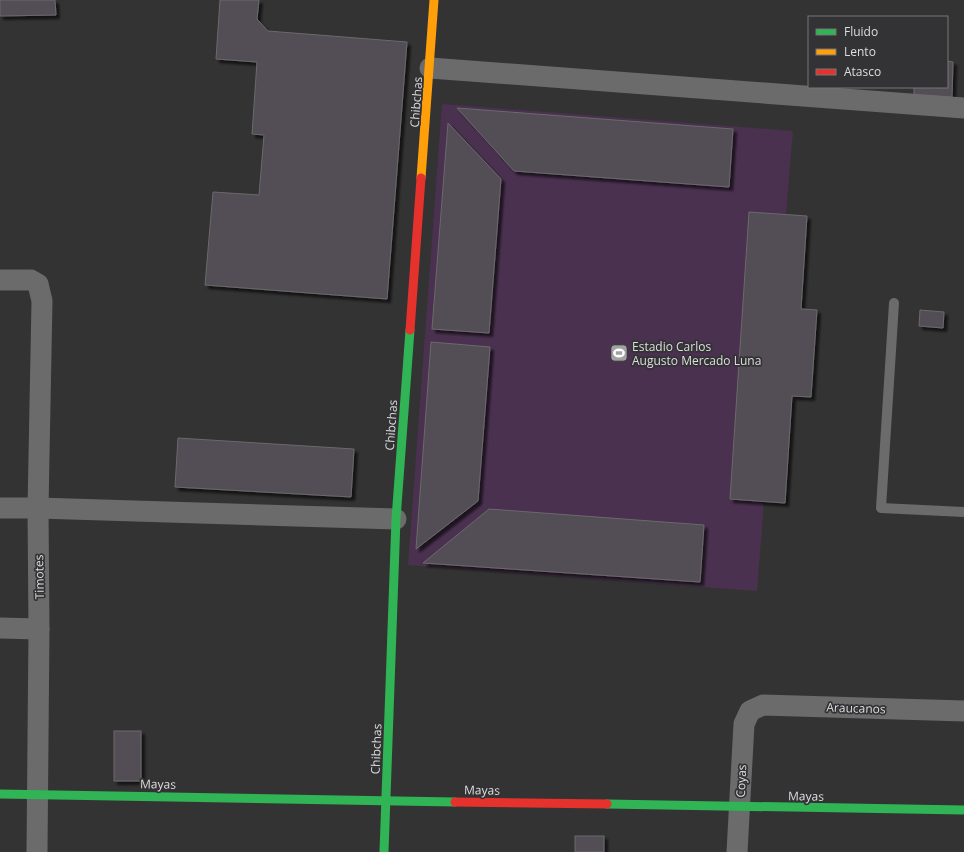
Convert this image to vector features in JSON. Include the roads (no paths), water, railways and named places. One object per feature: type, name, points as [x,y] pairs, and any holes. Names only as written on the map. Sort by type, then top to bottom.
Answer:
[{"type":"street","name":"Chibchas","points":[[384,852],[396,520],[434,0]]},
{"type":"street","points":[[430,68],[964,108]]},
{"type":"street","name":"Timotes","points":[[0,280],[31,280],[38,284],[42,301],[38,508],[39,629],[37,852]]},
{"type":"street","points":[[0,508],[396,520]]},
{"type":"street","points":[[0,628],[39,629]]},
{"type":"street","name":"Araucanos","points":[[750,711],[763,705],[964,711]]},
{"type":"street","name":"Coyas","points":[[737,852],[744,724],[750,711]]},
{"type":"street","name":"Mayas","points":[[0,794],[964,810]]},
{"type":"lane","points":[[894,303],[881,508],[964,512]]},
{"type":"place","name":"Estadio Carlos Augusto Mercado Luna","points":[[619,353]]}]
